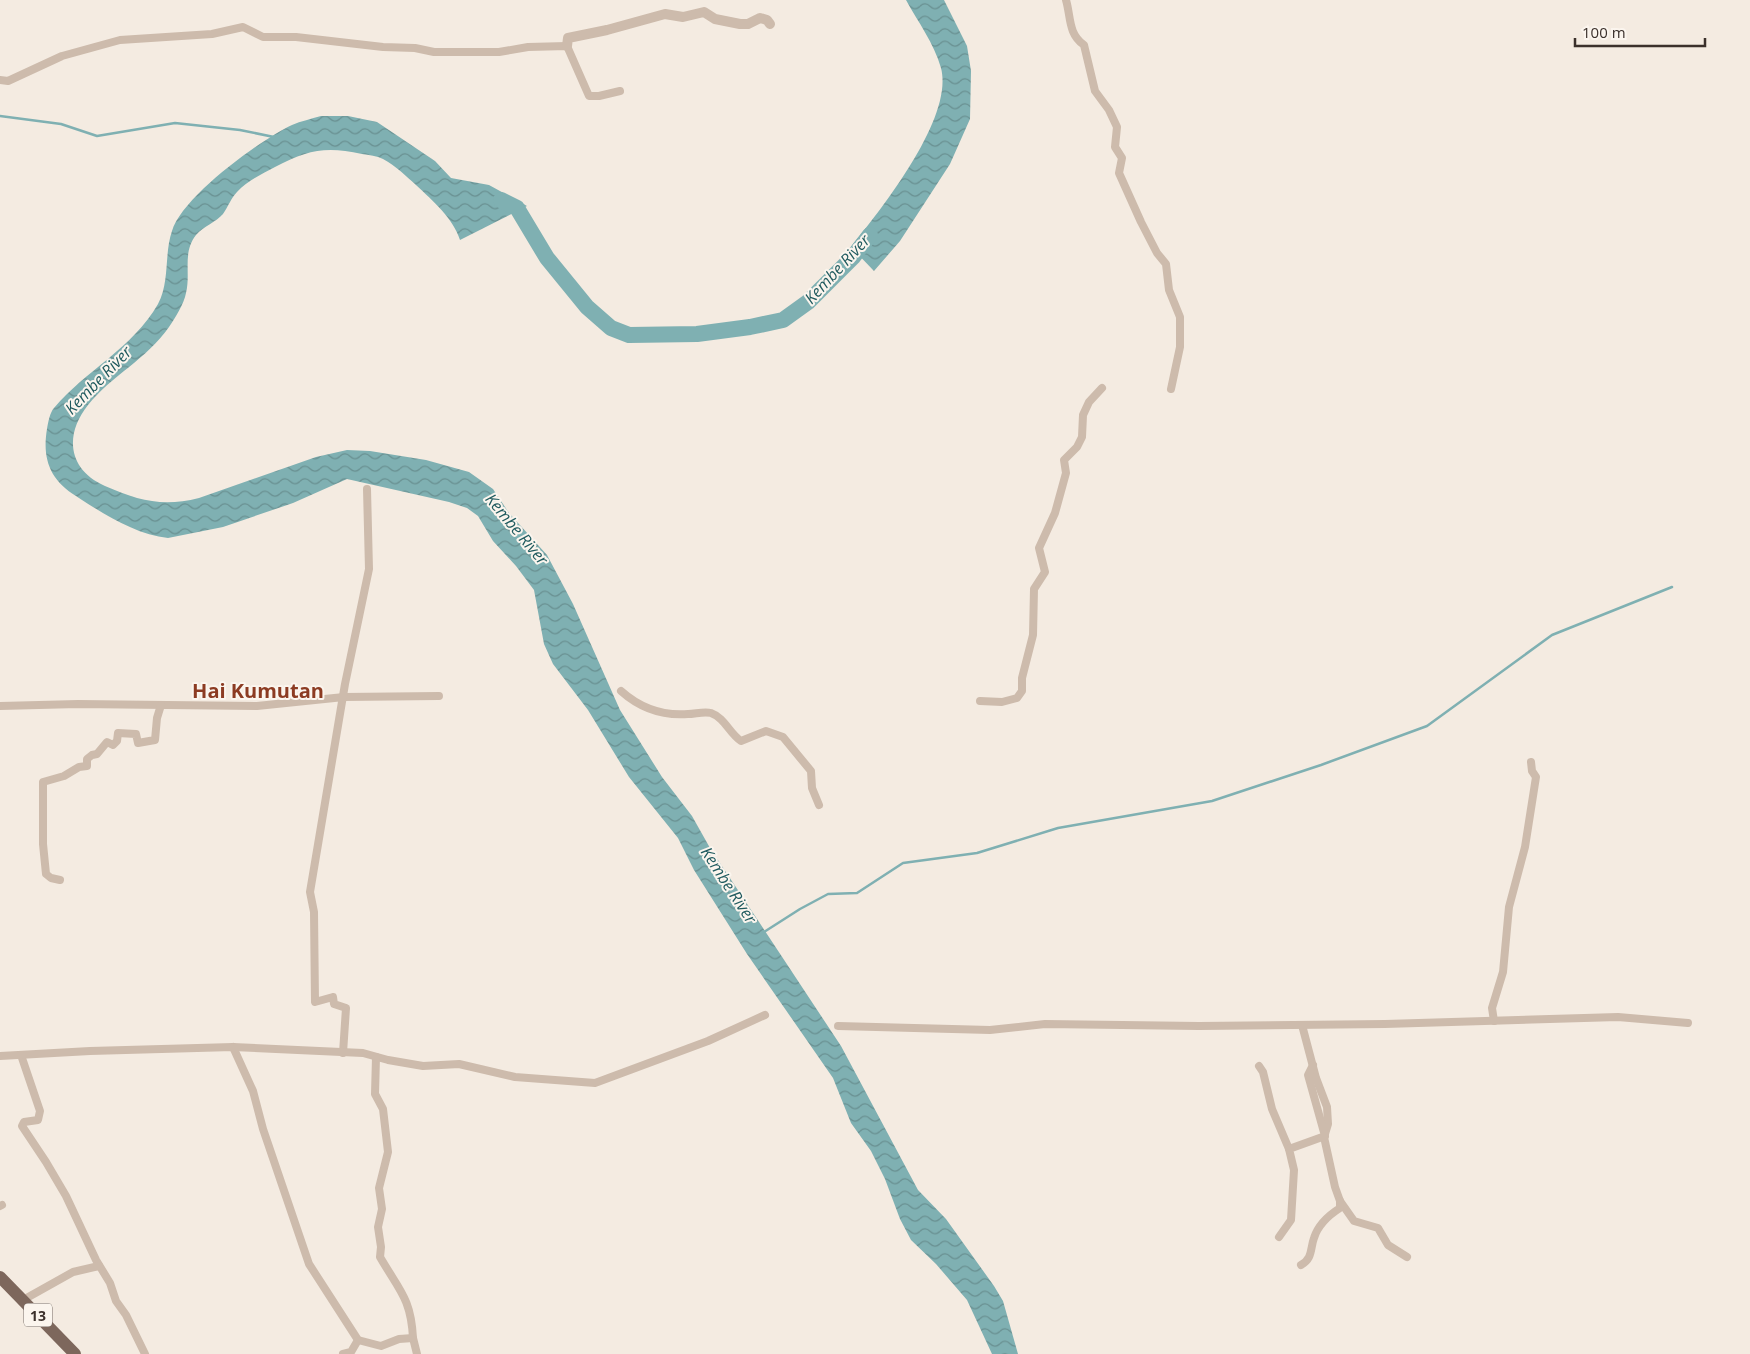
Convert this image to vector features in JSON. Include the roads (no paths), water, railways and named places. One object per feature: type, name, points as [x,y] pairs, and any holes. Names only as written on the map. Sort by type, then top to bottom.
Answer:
[{"type":"main road","name":"13","points":[[0,1277],[75,1354]]},
{"type":"street","points":[[1066,0],[1070,14],[1070,26],[1076,40],[1084,45],[1095,91],[1109,110],[1117,128],[1116,147],[1122,158],[1119,173],[1157,253],[1166,264],[1169,290],[1180,317],[1180,347],[1171,389]]},
{"type":"street","points":[[620,91],[599,96],[589,96],[567,46],[568,38],[607,30],[665,14],[683,17],[704,12],[715,19],[740,24],[748,24],[760,18],[770,24]]},
{"type":"street","points":[[0,80],[8,82],[62,56],[120,40],[212,34],[243,27],[263,37],[296,37],[383,47],[415,48],[434,52],[499,52],[528,47],[567,46]]},
{"type":"street","points":[[980,701],[1002,702],[1016,698],[1022,691],[1022,678],[1033,635],[1034,589],[1045,572],[1039,548],[1056,513],[1057,499],[1066,473],[1064,460],[1077,447],[1082,437],[1083,415],[1089,402],[1102,388]]},
{"type":"street","points":[[343,1053],[346,1008],[334,1004],[334,997],[315,1002],[314,912],[310,892],[344,697],[369,569],[367,489]]},
{"type":"street","points":[[621,691],[634,703],[663,714],[708,712],[720,717],[731,734],[741,741],[766,731],[782,737],[811,771],[812,788],[819,805]]},
{"type":"street","points":[[0,706],[257,706],[344,697],[440,696]]},
{"type":"street","points":[[60,880],[46,874],[43,844],[43,782],[64,776],[78,767],[87,766],[88,760],[92,755],[97,754],[107,742],[113,746],[117,741],[118,733],[136,734],[138,743],[155,740],[157,718],[161,705]]},
{"type":"street","points":[[1494,1021],[1492,1008],[1504,972],[1509,907],[1525,847],[1536,777],[1532,771],[1531,762]]},
{"type":"street","points":[[0,1056],[233,1047],[343,1053],[363,1052],[376,1057],[423,1066],[459,1064],[531,1079],[595,1083],[708,1041],[765,1015]]},
{"type":"street","points":[[838,1026],[990,1030],[1045,1024],[1302,1025],[1618,1017],[1688,1023]]},
{"type":"street","points":[[1301,1265],[1308,1261],[1313,1247],[1313,1238],[1327,1216],[1340,1208],[1325,1136],[1328,1124],[1327,1107],[1312,1065],[1302,1025]]},
{"type":"street","points":[[233,1047],[253,1092],[309,1264],[358,1340],[381,1346],[399,1339],[413,1338]]},
{"type":"street","points":[[21,1055],[40,1111],[38,1120],[24,1122],[22,1126],[66,1196],[99,1266],[110,1283],[116,1301],[126,1315],[145,1354]]},
{"type":"street","points":[[376,1057],[375,1094],[383,1109],[388,1152],[378,1188],[382,1209],[378,1227],[381,1247],[380,1257],[406,1297],[410,1310],[413,1338],[418,1352]]},
{"type":"street","points":[[1260,1066],[1272,1109],[1289,1149],[1294,1170],[1291,1220],[1279,1237]]},
{"type":"street","points":[[1289,1149],[1325,1136]]},
{"type":"street","points":[[1340,1202],[1354,1222],[1378,1228],[1388,1245],[1407,1257]]},
{"type":"street","points":[[23,1300],[73,1272],[99,1266]]},
{"type":"street","points":[[342,1354],[351,1352],[358,1340]]},
{"type":"water","points":[[906,0],[944,0],[967,46],[971,71],[970,119],[950,164],[900,241],[874,271],[851,247],[880,210],[913,162],[937,112],[942,88],[941,68],[938,59],[930,41]]},
{"type":"water","points":[[321,116],[348,116],[377,122],[435,161],[451,178],[489,185],[527,206],[460,240],[453,224],[436,204],[401,171],[378,157],[337,150],[317,151],[287,161],[260,175],[241,188],[223,214],[196,235],[189,249],[185,297],[169,327],[150,349],[97,395],[80,416],[73,440],[77,461],[83,471],[105,486],[140,499],[162,502],[186,501],[199,498],[316,457],[347,450],[370,451],[426,460],[469,472],[493,489],[509,513],[547,555],[573,604],[620,710],[662,777],[692,816],[710,848],[841,1046],[918,1190],[946,1219],[994,1286],[1003,1301],[1018,1354],[992,1354],[967,1300],[936,1264],[911,1240],[871,1151],[851,1123],[833,1078],[747,954],[694,870],[678,838],[629,777],[588,710],[553,664],[544,644],[534,590],[516,566],[493,541],[478,516],[467,508],[449,502],[347,479],[293,503],[223,527],[168,538],[144,533],[108,516],[67,490],[54,476],[47,459],[46,450],[47,429],[51,412],[66,395],[136,334],[148,320],[162,295],[172,231],[190,202],[224,171],[261,143],[292,125]]},
{"type":"waterway","points":[[0,116],[61,124],[97,136],[175,123],[240,130],[274,137]]},
{"type":"waterway","name":"Kembe River","points":[[501,200],[517,208],[547,258],[587,307],[611,328],[629,335],[697,334],[750,327],[783,320],[808,302],[853,257],[870,235]]},
{"type":"waterway","points":[[764,932],[828,894],[857,893],[903,863],[977,853],[1058,828],[1212,801],[1321,765],[1427,726],[1552,635],[1672,587]]},
{"type":"district","name":"Hai Kumutan","points":[[258,690]]}]
